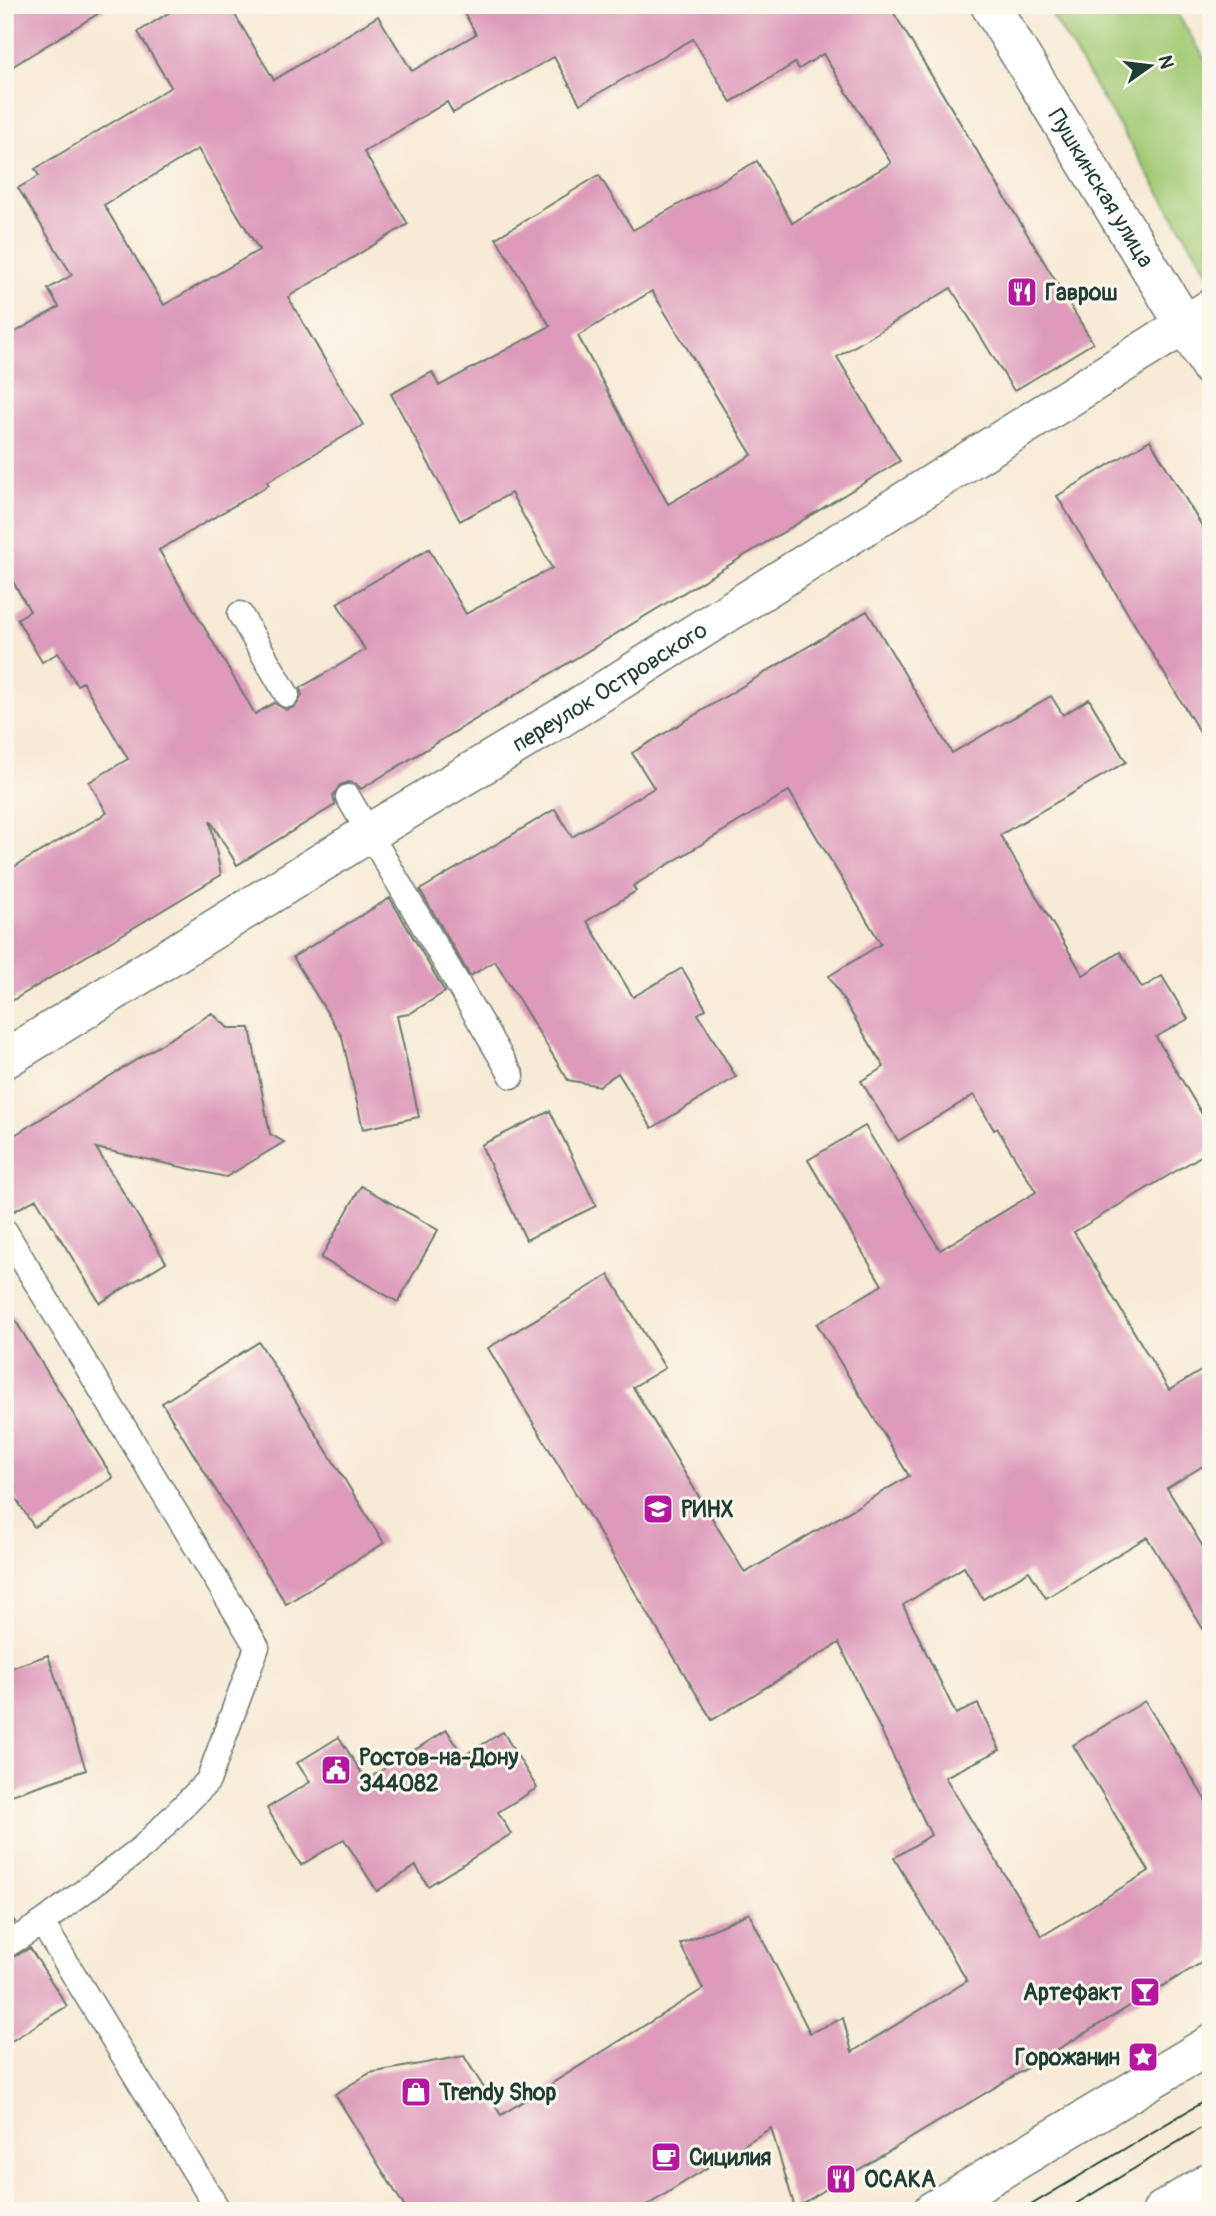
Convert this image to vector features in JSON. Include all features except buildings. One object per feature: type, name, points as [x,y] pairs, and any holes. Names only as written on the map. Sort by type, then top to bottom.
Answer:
[{"type":"street","name":"Пушкинская улица","points":[[990,5],[1197,316],[1211,368]]},
{"type":"street","name":"переулок Островского","points":[[5,1059],[369,833],[559,719],[1197,316]]},
{"type":"street","points":[[932,2211],[1211,2044]]},
{"type":"street","points":[[1162,2211],[1211,2181]]},
{"type":"lane","points":[[240,614],[287,695]]},
{"type":"lane","points":[[348,797],[512,1076]]},
{"type":"lane","points":[[5,1231],[257,1647],[208,1781],[145,1846],[42,1923],[5,1947]]},
{"type":"lane","points":[[42,1923],[219,2211]]},
{"type":"green space","points":[[1046,5],[1172,5],[1211,69],[1210,276]]},
{"type":"tram line","points":[[1021,2211],[1211,2097]]},
{"type":"tram line","points":[[1064,2211],[1211,2122]]},
{"type":"place","name":"Гаврош","points":[[1022,292]]},
{"type":"place","name":"РИНХ","points":[[658,1509]]},
{"type":"place","name":"Ростов-на-Дону 344082","points":[[336,1770]]},
{"type":"place","name":"Артефакт","points":[[1145,1992]]},
{"type":"place","name":"Горожанин","points":[[1143,2057]]},
{"type":"place","name":"Trendy Shop","points":[[416,2092]]},
{"type":"place","name":"Сицилия","points":[[666,2157]]},
{"type":"place","name":"ОСАКА","points":[[841,2179]]}]
